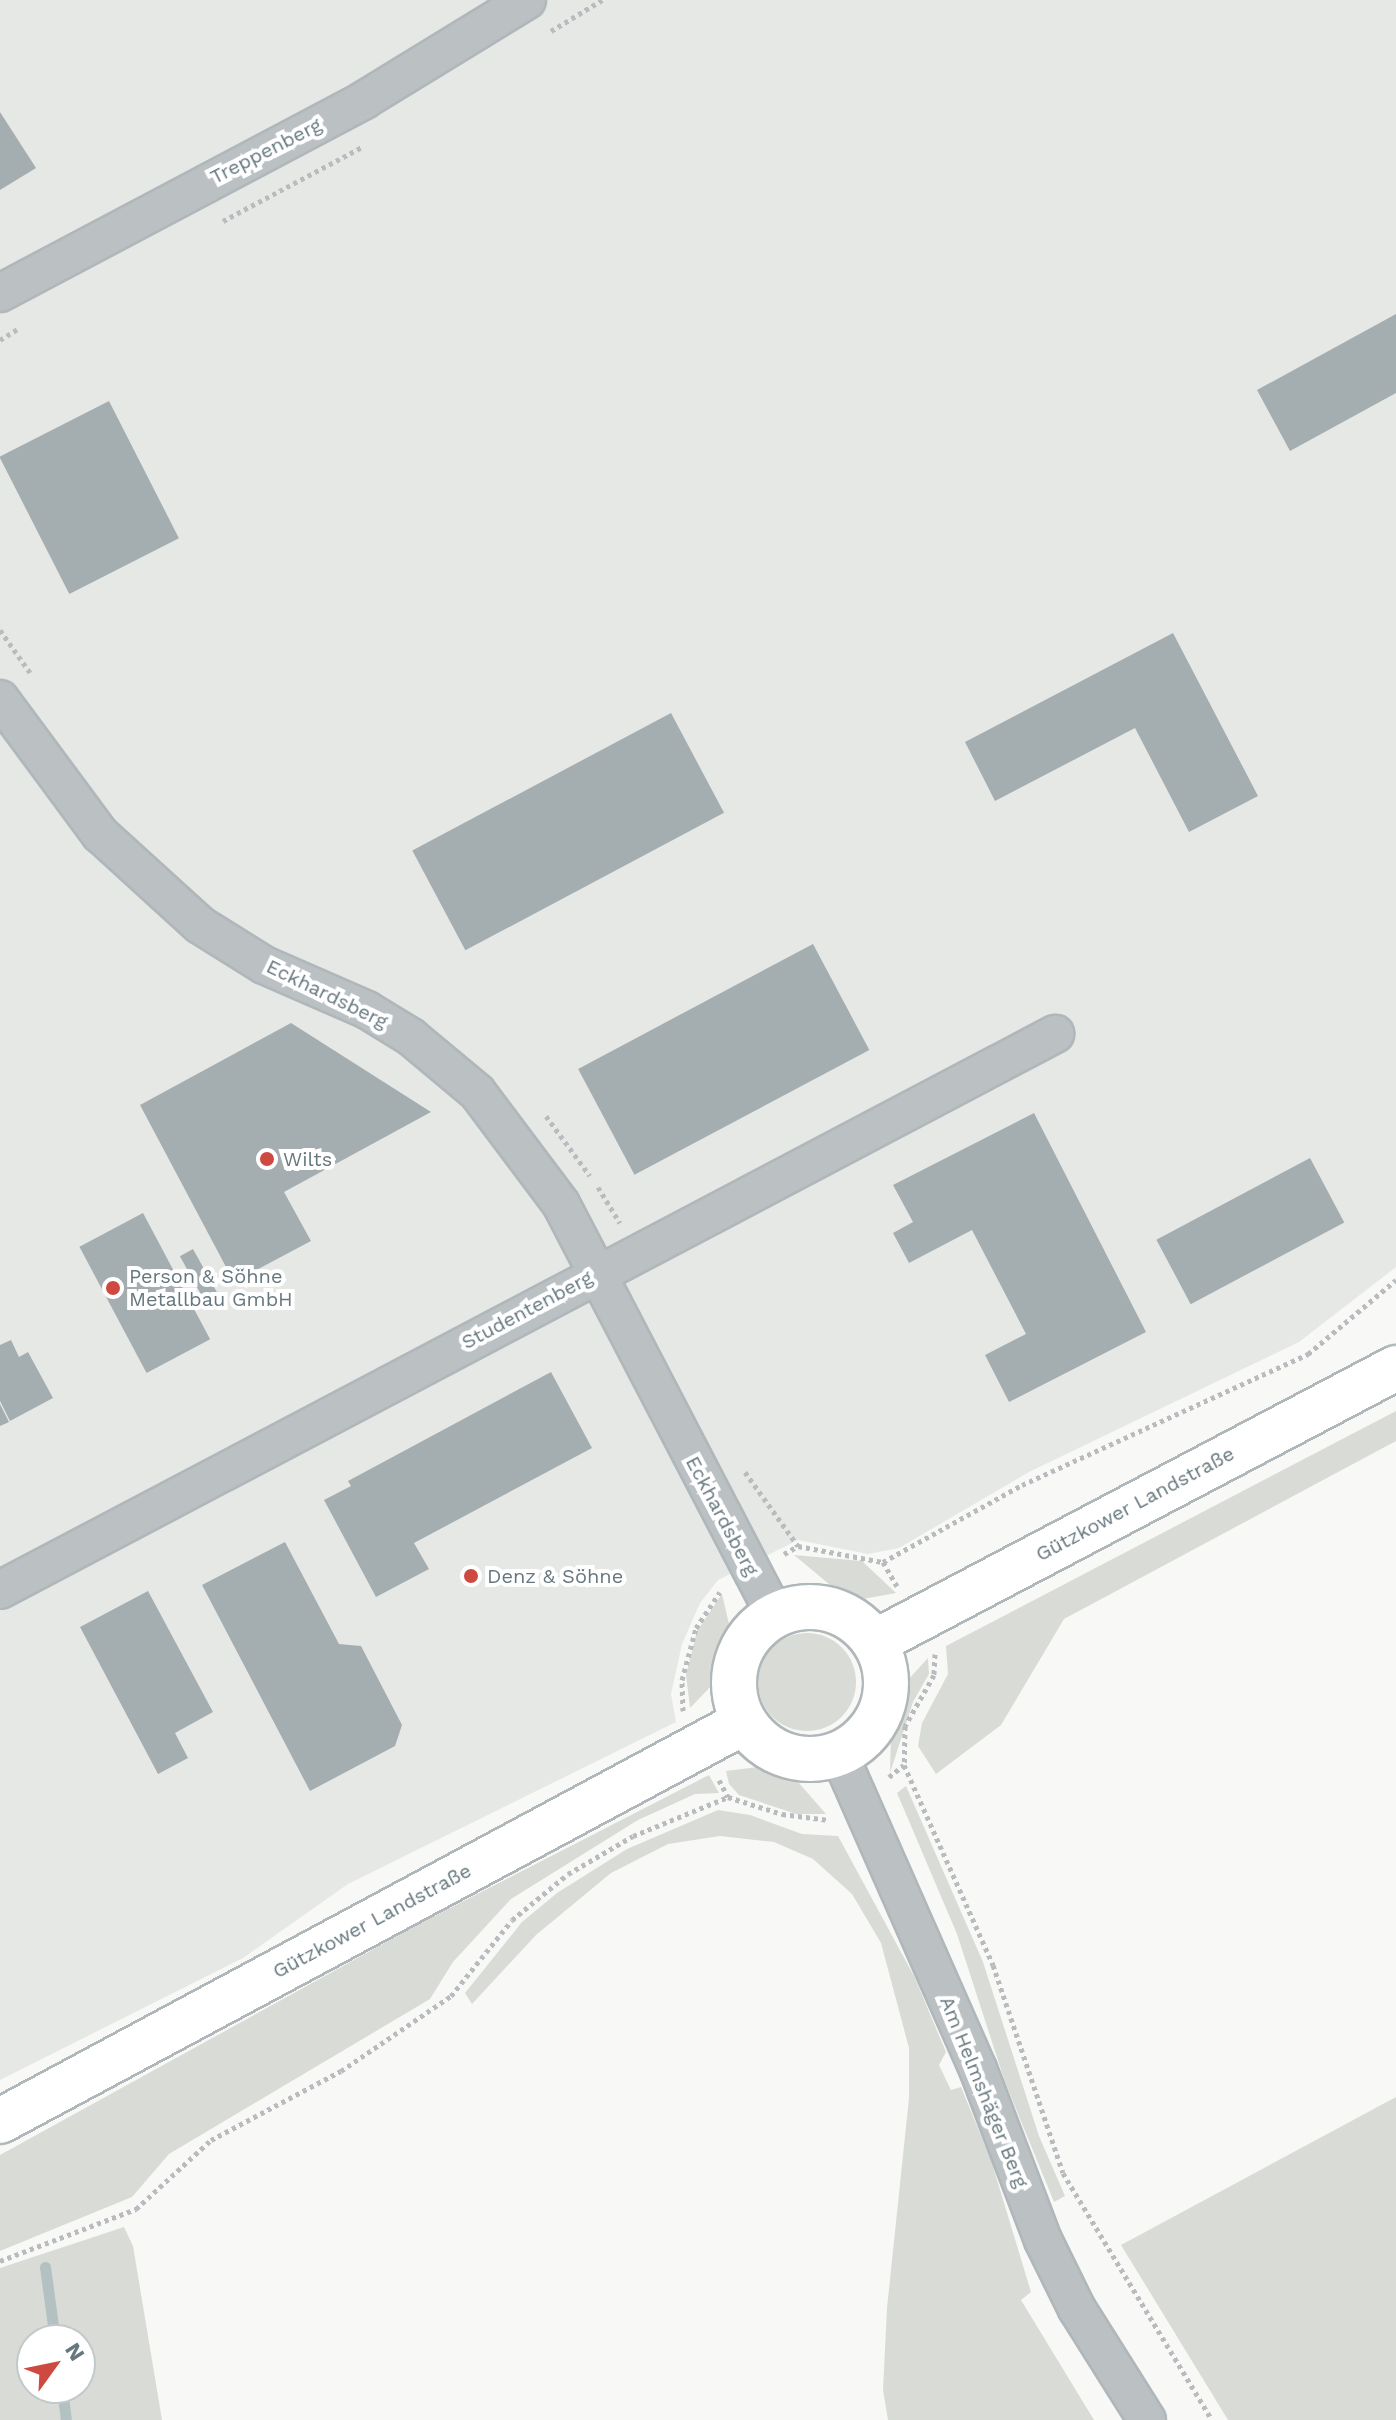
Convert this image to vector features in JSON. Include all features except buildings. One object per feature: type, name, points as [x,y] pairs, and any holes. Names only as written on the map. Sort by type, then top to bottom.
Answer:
[{"type":"main road","name":"Gützkower Landstraße","points":[[875,1642],[1396,1368]]},
{"type":"main road","points":[[819,1606],[850,1619],[875,1642],[884,1662],[883,1706],[874,1726],[839,1754],[796,1758],[758,1739],[744,1722],[735,1699],[741,1650],[755,1629],[775,1615],[819,1606]]},
{"type":"main road","name":"Gützkower Landstraße","points":[[0,2121],[744,1722]]},
{"type":"street","name":"Treppenberg","points":[[0,293],[364,100],[527,0]]},
{"type":"street","name":"Eckhardsberg","points":[[0,699],[100,834],[200,925],[264,965],[389,1023],[477,1092],[561,1204],[775,1615]]},
{"type":"street","name":"Studentenberg","points":[[0,1590],[1055,1034]]},
{"type":"street","name":"Am Helmshäger Berg","points":[[839,1754],[978,2069],[1043,2240],[1077,2309],[1147,2420]]},
{"type":"path","points":[[798,1546],[883,1562],[1022,1485],[1308,1354],[1396,1280]]},
{"type":"path","points":[[679,1703],[696,1628],[719,1592]]},
{"type":"path","points":[[937,1657],[934,1675],[905,1726],[904,1765],[993,1965],[1063,2173],[1212,2420]]},
{"type":"path","points":[[0,2261],[136,2209],[211,2140],[341,2071],[451,1996],[512,1920],[568,1874],[633,1836],[728,1797],[826,1823]]},
{"type":"shaded area","points":[[0,0],[1396,0],[1396,1267],[1299,1342],[1029,1472],[899,1548],[868,1554],[798,1540],[718,1580],[700,1603],[682,1644],[671,1694],[676,1722],[348,1884],[243,1958],[0,2080]]},
{"type":"shaded area","points":[[1396,1411],[1396,1441],[1064,1619],[1001,1725],[936,1774],[918,1746],[922,1723],[948,1674],[946,1646]]},
{"type":"shaded area","points":[[794,1555],[862,1561],[896,1593],[863,1599],[841,1594]]},
{"type":"shaded area","points":[[722,1594],[729,1624],[717,1680],[690,1708],[686,1675],[697,1631]]},
{"type":"shaded area","points":[[807,1633],[826,1637],[842,1647],[852,1663],[856,1682],[852,1701],[842,1717],[826,1727],[807,1731],[788,1727],[772,1717],[762,1701],[758,1682],[762,1663],[772,1647],[788,1637]]},
{"type":"shaded area","points":[[928,1658],[929,1674],[913,1702],[890,1773],[891,1734],[906,1682]]},
{"type":"shaded area","points":[[767,1766],[792,1775],[826,1814],[796,1814],[739,1795],[729,1784],[726,1771]]},
{"type":"shaded area","points":[[709,1775],[719,1793],[695,1794],[638,1820],[511,1899],[453,1962],[430,1999],[169,2154],[132,2197],[0,2251],[0,2155],[421,1923]]},
{"type":"shaded area","points":[[906,1786],[983,1962],[1039,2136],[1065,2196],[1054,2202],[1005,2082],[957,1934],[897,1793]]},
{"type":"shaded area","points":[[718,1810],[750,1815],[802,1834],[838,1836],[914,1976],[946,2052],[939,2065],[951,2090],[961,2087],[991,2160],[1031,2292],[1021,2300],[1094,2420],[888,2420],[883,2390],[887,2308],[909,2098],[909,2048],[881,1943],[852,1894],[813,1859],[774,1842],[720,1836],[668,1844],[611,1873],[536,1935],[472,2004],[465,1993],[522,1922],[557,1893],[627,1849]]},
{"type":"shaded area","points":[[1396,2097],[1396,2420],[1228,2420],[1121,2245]]},
{"type":"shaded area","points":[[124,2227],[133,2246],[162,2420],[0,2420],[0,2268]]},
{"type":"waterway","points":[[45,2267],[53,2324]]},
{"type":"waterway","points":[[64,2404],[66,2420]]},
{"type":"place","name":"Wilts","points":[[267,1159]]},
{"type":"place","name":"Person & Söhne Metallbau GmbH","points":[[113,1288]]},
{"type":"place","name":"Denz & Söhne","points":[[471,1576]]}]
